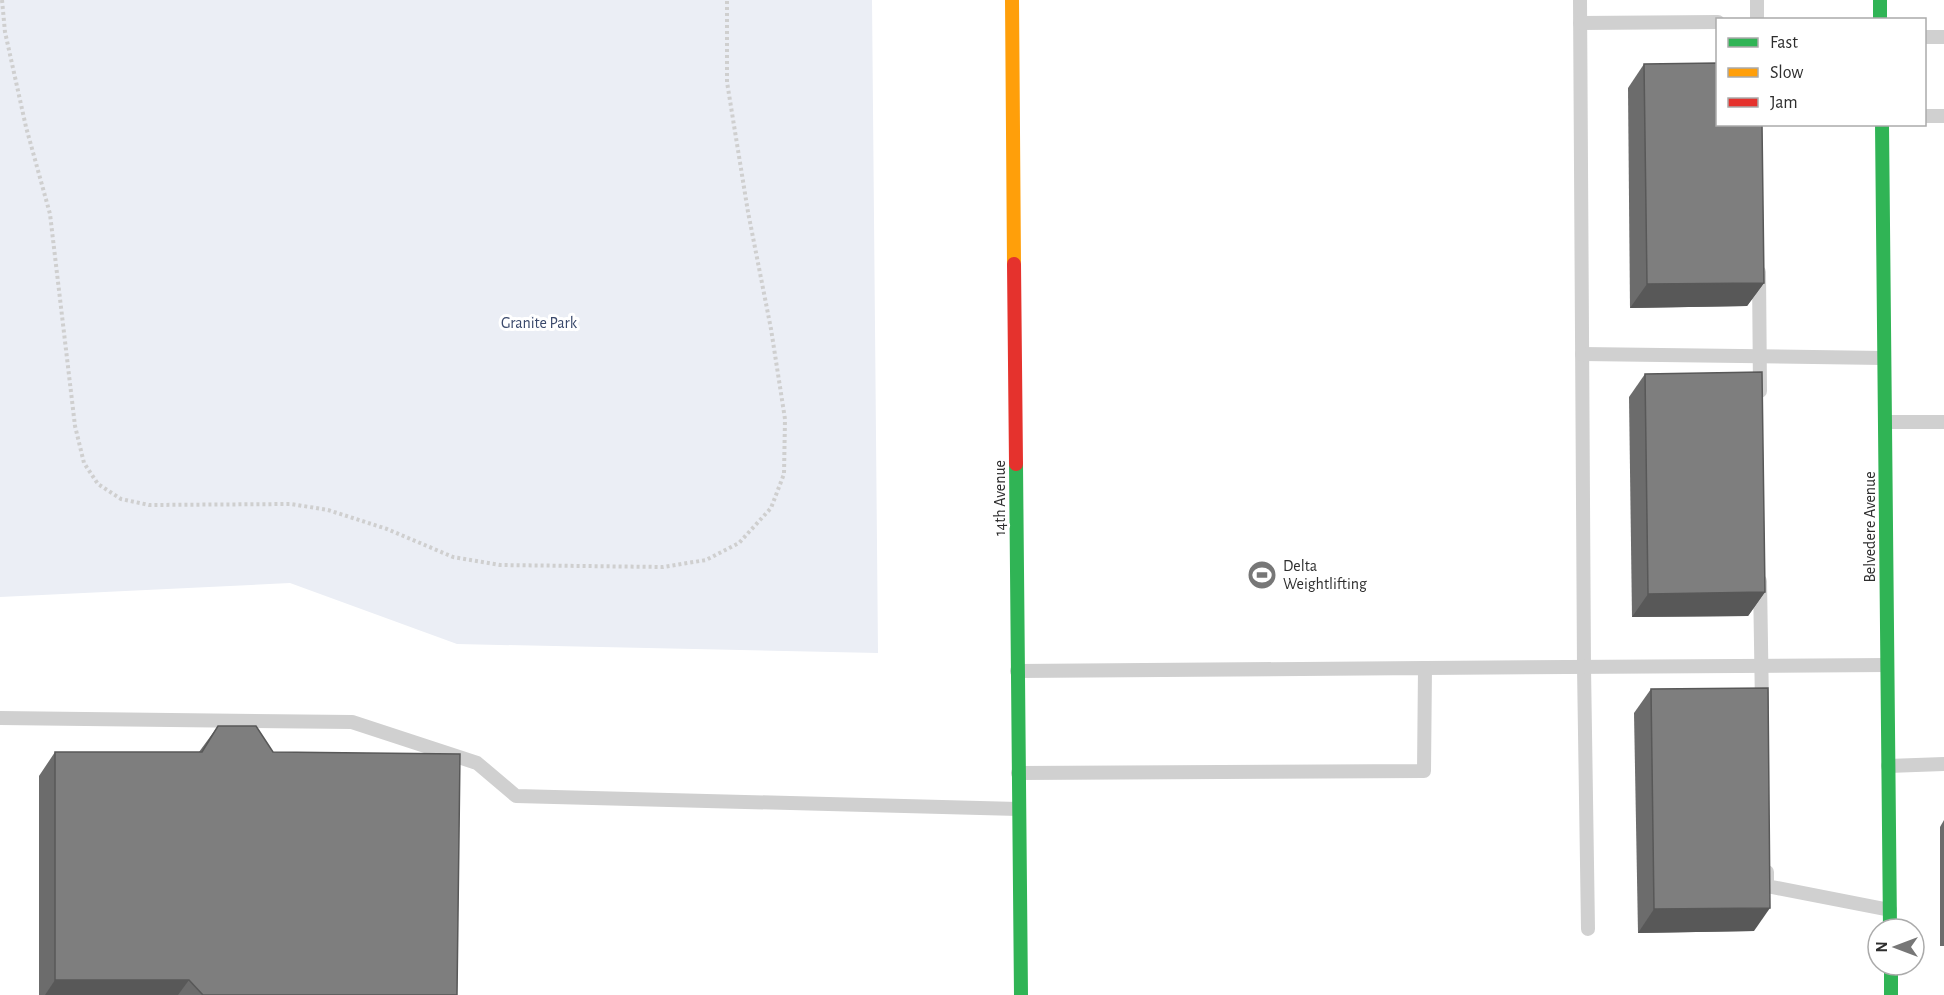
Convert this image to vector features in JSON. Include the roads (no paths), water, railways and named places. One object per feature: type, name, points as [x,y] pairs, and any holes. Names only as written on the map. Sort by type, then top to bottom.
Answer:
[{"type":"street","name":"14th Avenue","points":[[1012,0],[1021,995]]},
{"type":"street","points":[[1880,0],[1880,18]]},
{"type":"street","name":"Belvedere Avenue","points":[[1882,126],[1890,917]]},
{"type":"street","points":[[1891,977],[1891,995]]},
{"type":"lane","points":[[1580,0],[1588,929]]},
{"type":"lane","points":[[1757,0],[1757,18]]},
{"type":"lane","points":[[1580,23],[1716,22]]},
{"type":"lane","points":[[1926,37],[1944,37]]},
{"type":"lane","points":[[1926,116],[1944,116]]},
{"type":"lane","points":[[1759,264],[1760,404]]},
{"type":"lane","points":[[1582,354],[1884,358]]},
{"type":"lane","points":[[1886,423],[1944,422]]},
{"type":"lane","points":[[1760,570],[1762,723]]},
{"type":"lane","points":[[1017,671],[1887,665]]},
{"type":"lane","points":[[1018,773],[1424,771],[1425,668]]},
{"type":"lane","points":[[0,718],[352,722],[477,763],[516,796],[1019,809]]},
{"type":"lane","points":[[1888,766],[1944,764]]},
{"type":"lane","points":[[1766,862],[1767,886],[1890,910]]},
{"type":"place","name":"Delta Weightlifting","points":[[1262,575]]},
{"type":"park label","name":"Granite Park","points":[[539,323]]}]
